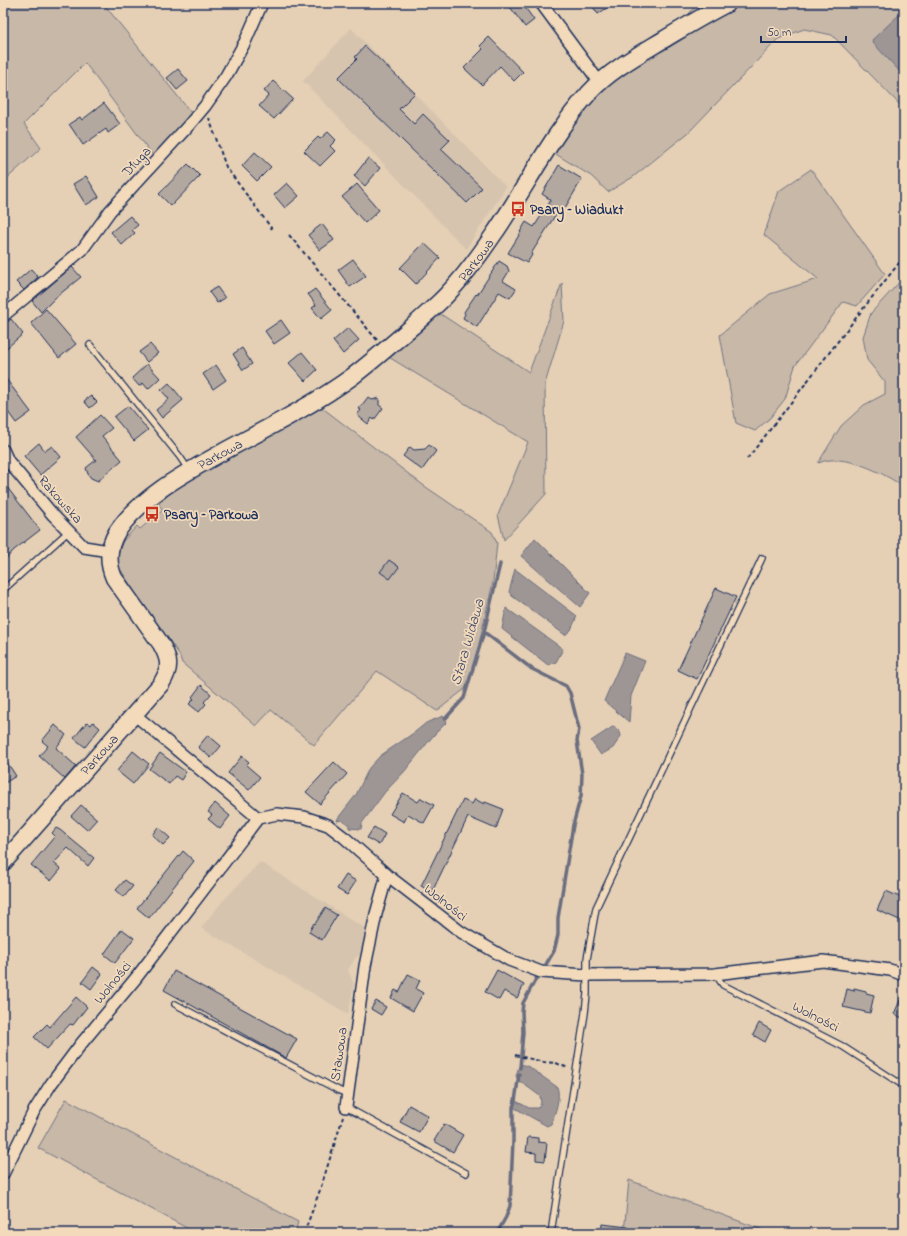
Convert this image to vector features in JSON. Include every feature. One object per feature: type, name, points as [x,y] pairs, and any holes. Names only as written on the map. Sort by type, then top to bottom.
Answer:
[{"type":"street","name":"Długa","points":[[3,316],[82,250],[110,211],[205,106],[226,76],[245,42],[262,3]]},
{"type":"street","points":[[541,3],[600,83]]},
{"type":"street","name":"Parkowa","points":[[3,863],[62,798],[161,684],[167,672],[169,663],[161,644],[114,578],[110,570],[109,551],[117,532],[139,507],[189,471],[306,406],[343,383],[386,350],[433,308],[467,271],[494,233],[559,132],[589,92],[617,69],[643,52],[728,3]]},
{"type":"street","name":"Rakowska","points":[[3,450],[8,461],[53,515],[84,547],[109,551]]},
{"type":"street","points":[[134,714],[258,818]]},
{"type":"street","name":"Wolności","points":[[3,1174],[34,1112],[51,1084],[81,1044],[136,978],[258,818],[277,814],[304,817],[321,822],[345,838],[387,875],[461,932],[508,960],[541,972],[586,975],[715,974],[823,961],[890,970],[904,975]]},
{"type":"street","name":"Stawowa","points":[[346,1107],[365,966],[376,914],[387,875]]},
{"type":"lane","points":[[90,345],[180,457],[189,471]]},
{"type":"lane","points":[[3,590],[69,531]]},
{"type":"lane","points":[[551,1233],[585,1013],[587,994],[587,959],[596,908],[762,558]]},
{"type":"lane","name":"Wolności","points":[[715,974],[723,984],[842,1046],[904,1086]]},
{"type":"lane","points":[[175,1004],[347,1094]]},
{"type":"lane","points":[[346,1107],[466,1173]]},
{"type":"path","points":[[205,106],[226,167],[272,229]]},
{"type":"path","points":[[289,235],[386,350]]},
{"type":"path","points":[[747,459],[857,315],[904,257]]},
{"type":"path","points":[[515,1055],[543,1062],[556,1063],[575,1071]]},
{"type":"path","points":[[304,1233],[346,1107]]},
{"type":"shaded area","points":[[3,3],[103,3],[192,114],[154,157],[85,63],[24,124],[41,148],[3,182]]},
{"type":"shaded area","points":[[698,3],[904,3],[904,109],[832,35],[804,29],[778,39],[688,133],[633,177],[608,192],[591,176],[543,146],[571,107],[683,21]]},
{"type":"shaded area","points":[[904,12],[904,76],[873,43],[872,40],[901,13]]},
{"type":"shaded area","points":[[351,28],[506,187],[466,249],[303,81]]},
{"type":"shaded area","points":[[811,169],[885,274],[857,306],[843,302],[795,366],[785,399],[770,418],[755,431],[736,423],[720,335],[770,294],[818,279],[764,235],[779,191]]},
{"type":"shaded area","points":[[904,277],[904,487],[879,472],[859,464],[839,460],[828,460],[818,463],[841,426],[864,405],[885,394],[885,382],[867,360],[863,337],[871,313]]},
{"type":"shaded area","points":[[562,283],[564,321],[545,384],[546,494],[504,540],[498,515],[528,442],[387,356],[436,311],[529,372]]},
{"type":"shaded area","points":[[320,406],[423,485],[492,532],[497,543],[493,582],[478,648],[466,688],[437,711],[377,671],[314,745],[271,710],[256,726],[182,663],[179,654],[117,564],[118,553],[123,541],[137,526],[140,529],[163,510],[159,505],[161,499],[206,470]]},
{"type":"shaded area","points":[[535,538],[590,593],[580,607],[521,556]]},
{"type":"shaded area","points":[[515,569],[577,616],[571,630],[565,635],[512,596],[509,592]]},
{"type":"shaded area","points":[[506,608],[563,649],[556,662],[548,665],[502,629]]},
{"type":"shaded area","points":[[625,653],[645,661],[631,696],[629,722],[604,701]]},
{"type":"shaded area","points":[[443,716],[447,722],[385,792],[362,823],[361,829],[349,828],[349,825],[342,820],[337,821],[356,795],[369,768],[380,756],[426,723]]},
{"type":"shaded area","points":[[614,726],[620,732],[621,736],[613,748],[601,755],[591,741]]},
{"type":"shaded area","points":[[260,862],[366,929],[361,954],[355,958],[348,970],[354,985],[348,1014],[201,928],[221,903]]},
{"type":"shaded area","points":[[521,1064],[529,1067],[557,1087],[558,1100],[556,1111],[551,1124],[547,1126],[513,1107],[514,1100],[529,1108],[538,1108],[541,1103],[540,1096],[518,1080],[516,1076]]},
{"type":"shaded area","points":[[66,1099],[298,1222],[295,1233],[196,1233],[38,1148]]},
{"type":"shaded area","points":[[629,1180],[771,1233],[624,1233]]},
{"type":"building","points":[[507,3],[522,3],[534,20],[525,27]]},
{"type":"building","points":[[590,3],[614,3],[598,14]]},
{"type":"building","points":[[489,37],[523,72],[514,81],[500,66],[482,85],[464,68],[483,49],[480,46]]},
{"type":"building","points":[[365,46],[415,93],[399,109],[414,124],[423,114],[450,140],[441,149],[482,188],[467,203],[338,78],[357,59],[355,57]]},
{"type":"building","points":[[178,69],[188,81],[177,90],[167,78]]},
{"type":"building","points":[[273,81],[293,99],[274,119],[259,106],[269,95],[264,91]]},
{"type":"building","points":[[104,103],[120,124],[108,133],[106,129],[83,145],[69,124],[80,117],[82,120]]},
{"type":"building","points":[[328,132],[336,140],[330,146],[335,151],[320,166],[304,151],[318,137],[320,139]]},
{"type":"building","points":[[255,152],[271,167],[257,181],[242,166]]},
{"type":"building","points":[[368,158],[380,168],[365,186],[354,176]]},
{"type":"building","points":[[188,164],[200,176],[171,206],[159,194]]},
{"type":"building","points":[[559,165],[582,179],[565,208],[561,206],[527,263],[508,253],[526,222],[534,227],[551,200],[542,194]]},
{"type":"building","points":[[86,176],[99,197],[86,205],[73,184]]},
{"type":"building","points":[[287,183],[299,196],[285,208],[274,195]]},
{"type":"building","points":[[357,184],[379,210],[365,223],[342,197]]},
{"type":"building","points":[[130,216],[138,225],[132,230],[135,233],[122,245],[111,232]]},
{"type":"building","points":[[322,224],[334,240],[320,250],[308,235]]},
{"type":"building","points":[[424,243],[440,258],[416,284],[400,268]]},
{"type":"building","points":[[353,259],[366,276],[350,287],[338,270]]},
{"type":"building","points":[[499,261],[507,266],[509,271],[503,281],[516,289],[510,298],[499,292],[477,327],[463,318],[465,314],[464,312]]},
{"type":"building","points":[[72,267],[81,277],[55,298],[41,312],[32,301]]},
{"type":"building","points":[[31,269],[38,277],[24,290],[16,282]]},
{"type":"building","points":[[217,287],[225,298],[217,303],[209,292]]},
{"type":"building","points":[[315,289],[332,310],[321,319],[312,308],[316,305],[308,294]]},
{"type":"building","points":[[46,309],[76,344],[59,358],[31,323]]},
{"type":"building","points":[[11,319],[23,334],[3,351],[3,326]]},
{"type":"building","points":[[281,320],[290,333],[274,344],[265,331]]},
{"type":"building","points":[[348,328],[359,340],[343,354],[333,341]]},
{"type":"building","points":[[150,344],[158,353],[147,362],[139,352]]},
{"type":"building","points":[[242,348],[252,364],[243,370],[233,354]]},
{"type":"building","points":[[302,352],[317,370],[305,381],[289,363]]},
{"type":"building","points":[[147,364],[160,378],[148,389],[143,383],[139,386],[132,378]]},
{"type":"building","points":[[216,365],[226,380],[213,389],[203,374]]},
{"type":"building","points":[[3,375],[31,412],[16,423],[3,405]]},
{"type":"building","points":[[169,383],[183,400],[162,418],[156,410],[169,399],[161,390]]},
{"type":"building","points":[[91,396],[97,402],[90,408],[84,401]]},
{"type":"building","points":[[368,397],[372,400],[379,398],[379,405],[383,408],[374,420],[372,418],[368,424],[357,415],[361,410],[359,409]]},
{"type":"building","points":[[128,406],[148,430],[134,441],[114,417]]},
{"type":"building","points":[[100,415],[112,428],[102,436],[122,460],[98,481],[91,478],[86,468],[96,460],[76,437]]},
{"type":"building","points":[[39,443],[45,451],[52,446],[61,457],[40,475],[24,456]]},
{"type":"building","points":[[429,445],[436,451],[422,470],[403,456],[410,447],[414,450],[425,449]]},
{"type":"building","points":[[3,482],[40,530],[14,550],[3,562]]},
{"type":"building","points":[[389,560],[399,567],[390,579],[380,572]]},
{"type":"building","points":[[716,588],[736,597],[697,679],[678,670]]},
{"type":"building","points":[[201,685],[211,694],[204,702],[206,704],[199,712],[189,704],[194,699],[192,697]]},
{"type":"building","points":[[87,722],[91,725],[93,722],[100,728],[85,747],[74,738]]},
{"type":"building","points":[[55,725],[66,735],[56,748],[76,766],[65,779],[39,756],[48,746],[42,741]]},
{"type":"building","points":[[208,735],[221,746],[211,758],[198,747]]},
{"type":"building","points":[[133,751],[149,764],[133,784],[117,771]]},
{"type":"building","points":[[160,753],[186,772],[181,780],[175,776],[169,784],[149,769]]},
{"type":"building","points":[[3,756],[16,776],[3,784]]},
{"type":"building","points":[[242,756],[249,762],[246,765],[260,777],[249,790],[228,773]]},
{"type":"building","points":[[334,762],[347,774],[320,804],[306,792]]},
{"type":"building","points":[[403,793],[418,802],[421,798],[434,805],[424,823],[408,814],[404,822],[390,814]]},
{"type":"building","points":[[475,799],[484,804],[485,802],[503,809],[496,829],[468,817],[432,892],[421,886],[463,800],[472,804]]},
{"type":"building","points":[[215,803],[230,816],[220,829],[208,819],[212,815],[208,812]]},
{"type":"building","points":[[81,805],[97,819],[87,830],[71,816]]},
{"type":"building","points":[[158,827],[170,838],[163,845],[152,835]]},
{"type":"building","points":[[374,827],[385,834],[379,845],[367,838]]},
{"type":"building","points":[[56,828],[94,858],[88,866],[68,848],[54,863],[61,869],[51,881],[31,865],[55,836],[52,833]]},
{"type":"building","points":[[183,851],[194,861],[149,918],[137,908]]},
{"type":"building","points":[[346,875],[356,881],[347,895],[337,889]]},
{"type":"building","points":[[125,880],[133,886],[124,897],[116,890]]},
{"type":"building","points":[[886,891],[904,899],[904,922],[877,910]]},
{"type":"building","points":[[325,908],[337,915],[322,940],[309,932]]},
{"type":"building","points":[[122,929],[134,938],[115,963],[104,954]]},
{"type":"building","points":[[93,967],[102,974],[91,989],[82,982]]},
{"type":"building","points":[[497,970],[524,985],[517,998],[504,991],[499,1000],[485,992]]},
{"type":"building","points":[[174,971],[297,1039],[286,1058],[164,990]]},
{"type":"building","points":[[408,974],[420,980],[416,989],[423,993],[413,1011],[391,998],[395,990],[399,992]]},
{"type":"building","points":[[854,988],[874,995],[870,1013],[843,1007],[847,989],[854,991]]},
{"type":"building","points":[[904,991],[904,1019],[894,1014]]},
{"type":"building","points":[[76,997],[87,1007],[73,1025],[70,1024],[47,1049],[34,1037],[47,1024],[50,1027]]},
{"type":"building","points":[[376,1001],[386,1007],[381,1015],[371,1009]]},
{"type":"building","points":[[759,1023],[771,1030],[765,1042],[753,1035]]},
{"type":"building","points":[[409,1105],[428,1116],[419,1132],[400,1122]]},
{"type":"building","points":[[444,1124],[463,1135],[453,1152],[434,1141]]},
{"type":"building","points":[[528,1137],[538,1138],[538,1142],[547,1143],[545,1161],[536,1160],[536,1153],[526,1152]]},
{"type":"building","points":[[602,1224],[628,1227],[628,1233],[601,1233]]},
{"type":"waterway","name":"Stara Widawa","points":[[445,719],[464,698],[484,632],[500,564]]},
{"type":"waterway","points":[[484,632],[532,669],[566,686],[570,693],[579,729],[577,741],[582,774],[581,796],[573,825],[558,918],[558,935],[554,951],[545,966]]},
{"type":"waterway","points":[[520,1068],[523,1032],[523,1003],[537,977]]},
{"type":"waterway","points":[[497,1233],[510,1206],[513,1107],[519,1074]]},
{"type":"place","name":"Psary – Wiadukt","points":[[518,209]]},
{"type":"place","name":"Psary – Parkowa","points":[[152,514]]}]
